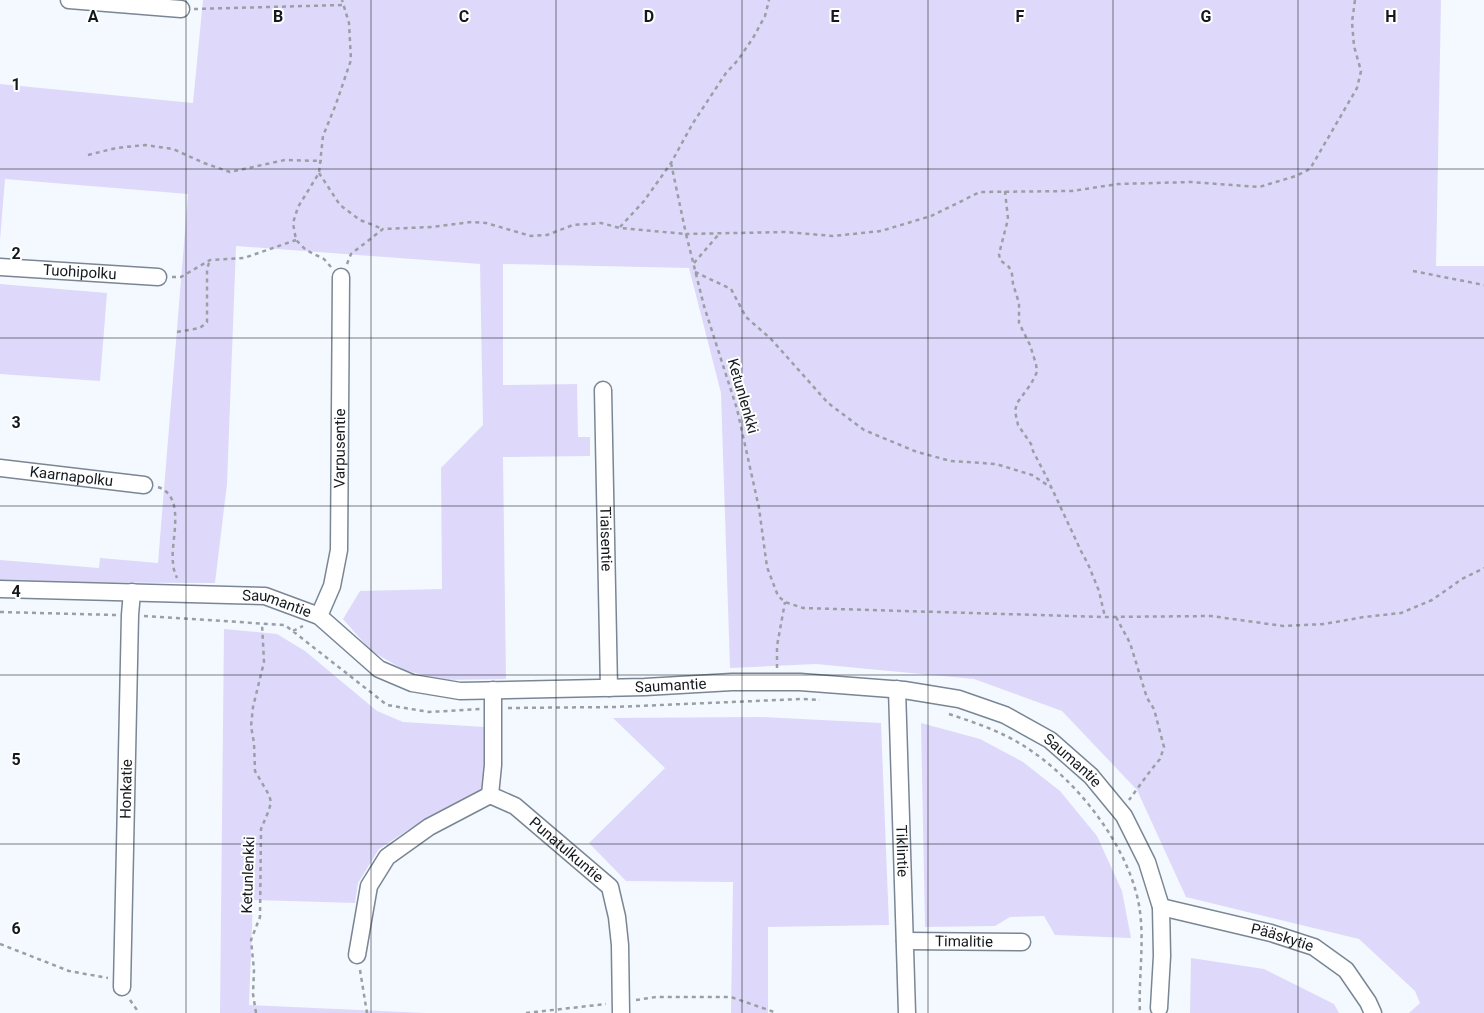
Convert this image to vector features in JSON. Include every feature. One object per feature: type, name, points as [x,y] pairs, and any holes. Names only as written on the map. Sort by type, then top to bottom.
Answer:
[{"type":"street","points":[[69,0],[181,9]]},
{"type":"street","name":"Tuohipolku","points":[[0,267],[158,277]]},
{"type":"street","name":"Varpusentie","points":[[319,616],[332,586],[339,550],[341,276]]},
{"type":"street","name":"Tiaisentie","points":[[603,390],[609,688]]},
{"type":"street","name":"Kaarnapolku","points":[[0,468],[144,485]]},
{"type":"street","name":"Saumantie","points":[[0,589],[265,596],[319,616],[379,668],[412,683],[460,691],[609,688],[732,682],[800,682],[897,689],[959,699],[1005,715],[1050,740],[1091,776],[1120,811],[1147,862],[1162,907],[1159,1008]]},
{"type":"street","name":"Honkatie","points":[[122,983],[132,592]]},
{"type":"street","name":"Tiklintie","points":[[897,689],[908,1013]]},
{"type":"street","points":[[357,955],[369,886],[387,856],[429,827],[490,795],[493,765],[493,690]]},
{"type":"street","name":"Punatulkuntie","points":[[490,795],[515,806],[610,887],[617,917],[620,945],[621,1007]]},
{"type":"street","name":"Pääskytie","points":[[1162,907],[1271,933],[1314,947],[1346,970],[1368,1002],[1373,1013]]},
{"type":"street","name":"Timalitie","points":[[905,941],[1022,942]]},
{"type":"path","points":[[342,0],[350,23],[350,60],[336,104],[323,136],[322,161],[319,173],[298,207],[293,223],[296,240],[306,250],[324,260],[341,276],[351,254],[383,229]]},
{"type":"path","points":[[620,228],[644,201],[671,163],[693,124],[726,73],[738,60],[753,38],[764,16],[769,0]]},
{"type":"path","points":[[319,173],[340,205],[360,220],[383,229],[432,228],[472,222],[486,223],[531,236],[547,235],[573,224],[602,223],[620,228],[665,233],[785,232],[833,236],[882,231],[931,216],[980,192],[1072,191],[1118,184],[1191,182],[1259,187],[1296,176],[1310,169],[1357,88],[1361,71],[1354,46],[1352,22],[1355,0]]},
{"type":"path","points":[[181,9],[343,5]]},
{"type":"path","points":[[88,155],[116,148],[145,145],[173,149],[230,172],[285,160],[322,161]]},
{"type":"path","name":"Ketunlenkki","points":[[671,163],[704,306],[737,408],[759,508],[767,566],[778,596],[785,602]]},
{"type":"path","points":[[1005,191],[1008,220],[999,254],[1000,260],[1009,267],[1012,274],[1012,284],[1019,303],[1019,323],[1030,345],[1037,372],[1031,384],[1017,402],[1015,410],[1018,425],[1028,438],[1088,564],[1099,591],[1105,617]]},
{"type":"path","points":[[693,264],[719,234]]},
{"type":"path","points":[[158,277],[181,277],[210,260],[244,258],[296,240]]},
{"type":"path","points":[[177,332],[200,328],[207,322],[208,269],[210,260]]},
{"type":"path","points":[[1413,271],[1469,284],[1484,285]]},
{"type":"path","points":[[695,272],[731,289],[746,318],[771,339],[828,403],[864,430],[917,452],[951,461],[996,464],[1032,475],[1053,489]]},
{"type":"path","points":[[144,485],[160,487],[168,493],[173,503],[176,516],[173,562],[181,594]]},
{"type":"path","points":[[777,682],[777,646],[785,602],[802,608],[1105,617],[1211,616],[1282,626],[1324,624],[1402,613],[1432,600],[1462,579],[1484,568]]},
{"type":"path","points":[[0,612],[130,615],[285,624],[387,704],[429,712],[802,699],[821,700]]},
{"type":"path","points":[[1116,617],[1130,643],[1147,698],[1158,722],[1164,747],[1160,759],[1120,811]]},
{"type":"path","name":"Ketunlenkki","points":[[256,1013],[253,994],[254,970],[251,940],[260,917],[261,829],[271,802],[255,771],[251,726],[253,707],[264,662],[262,624]]},
{"type":"path","points":[[947,713],[1003,734],[1037,755],[1079,792],[1097,815],[1118,848],[1136,893],[1140,922],[1140,1013]]},
{"type":"path","points":[[0,944],[69,971],[122,983]]},
{"type":"path","points":[[357,955],[368,1013]]},
{"type":"path","points":[[526,1013],[621,1007],[656,997],[731,997],[777,1013]]},
{"type":"shaded area","points":[[203,0],[1441,0],[1436,266],[1484,266],[1484,1013],[1409,1013],[1420,1003],[1415,991],[1359,939],[1186,897],[1137,790],[1062,711],[974,679],[816,664],[730,668],[721,393],[689,268],[503,264],[503,385],[577,384],[578,437],[590,437],[590,456],[503,457],[506,679],[443,680],[404,670],[370,650],[343,619],[360,591],[442,589],[441,468],[483,425],[480,264],[236,246],[227,484],[215,583],[0,582],[0,560],[99,568],[100,558],[158,563],[188,194],[5,179],[0,240],[0,84],[193,103]]},
{"type":"shaded area","points":[[0,284],[107,293],[100,381],[0,374]]},
{"type":"shaded area","points":[[224,629],[277,634],[305,651],[377,711],[403,722],[485,727],[487,758],[483,791],[417,824],[379,849],[358,883],[355,903],[253,900],[249,1005],[425,1013],[220,1013]]},
{"type":"shaded area","points":[[760,717],[881,723],[889,925],[768,927],[768,1013],[731,1013],[733,882],[626,881],[589,843],[665,768],[613,718]]},
{"type":"shaded area","points":[[921,723],[980,739],[1023,762],[1060,791],[1097,836],[1122,891],[1131,938],[1055,935],[1044,916],[1010,917],[995,926],[925,927]]},
{"type":"shaded area","points":[[1191,958],[1264,969],[1334,1004],[1339,1013],[1190,1013]]}]
